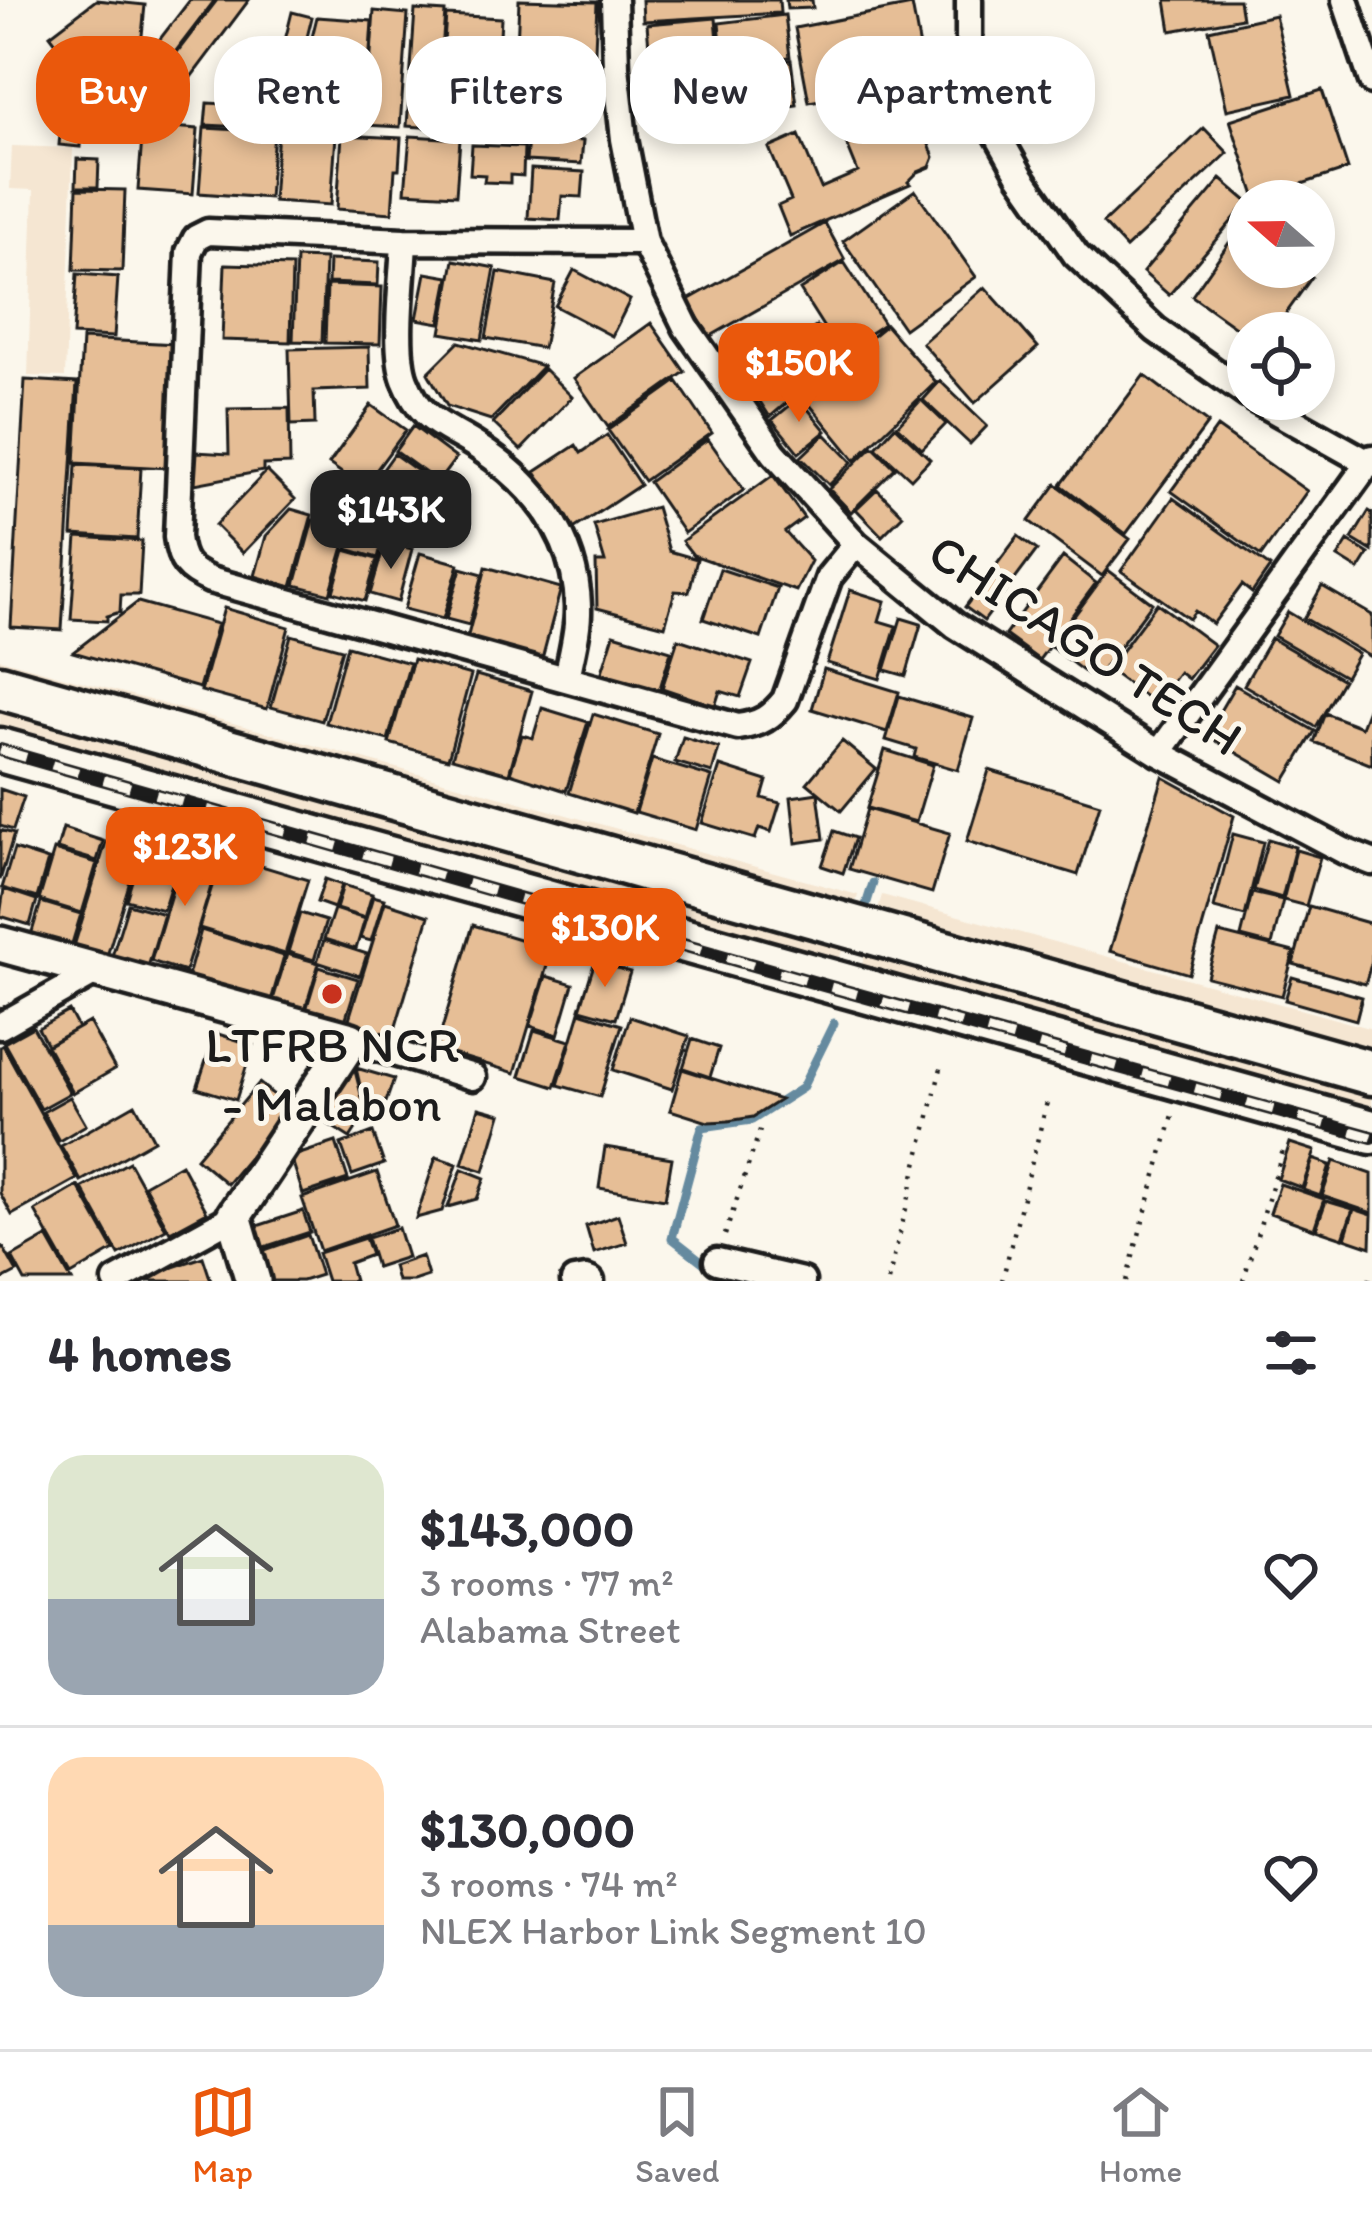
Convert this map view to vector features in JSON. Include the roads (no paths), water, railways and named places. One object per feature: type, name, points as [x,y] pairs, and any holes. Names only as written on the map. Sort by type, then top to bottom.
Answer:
[{"type":"highway","points":[[0,687],[1372,1073]]},
{"type":"highway","points":[[0,750],[1372,1132]]},
{"type":"street","name":"CHICAGO TECH","points":[[614,0],[624,139],[644,242],[686,327],[775,453],[856,544],[956,625],[1159,752],[1372,862]]},
{"type":"street","points":[[969,0],[969,44],[989,120],[1020,175],[1076,255],[1156,330],[1227,380]]},
{"type":"street","points":[[1345,0],[1372,81]]},
{"type":"street","points":[[644,242],[404,241],[208,232],[196,238],[189,252],[177,537],[179,556],[189,571],[739,727],[773,716],[785,700],[829,577],[856,544]]},
{"type":"street","points":[[404,241],[403,376],[431,422],[476,446],[516,476],[566,541],[579,609],[567,679]]},
{"type":"street","points":[[1159,752],[1371,462],[1293,420]]},
{"type":"street","points":[[0,944],[473,1077]]},
{"type":"street","points":[[0,1026],[99,970]]},
{"type":"street","points":[[116,1281],[234,1216],[351,1040]]},
{"type":"street","points":[[234,1216],[253,1281]]},
{"type":"street","points":[[717,1261],[802,1281]]},
{"type":"waterway","points":[[862,918],[873,883]]},
{"type":"waterway","points":[[727,1281],[672,1238],[702,1127],[752,1120],[802,1088],[834,1023]]},
{"type":"railway","points":[[0,750],[1372,1137]]},
{"type":"place","name":"LTFRB NCR - Malabon","points":[[332,994]]}]
